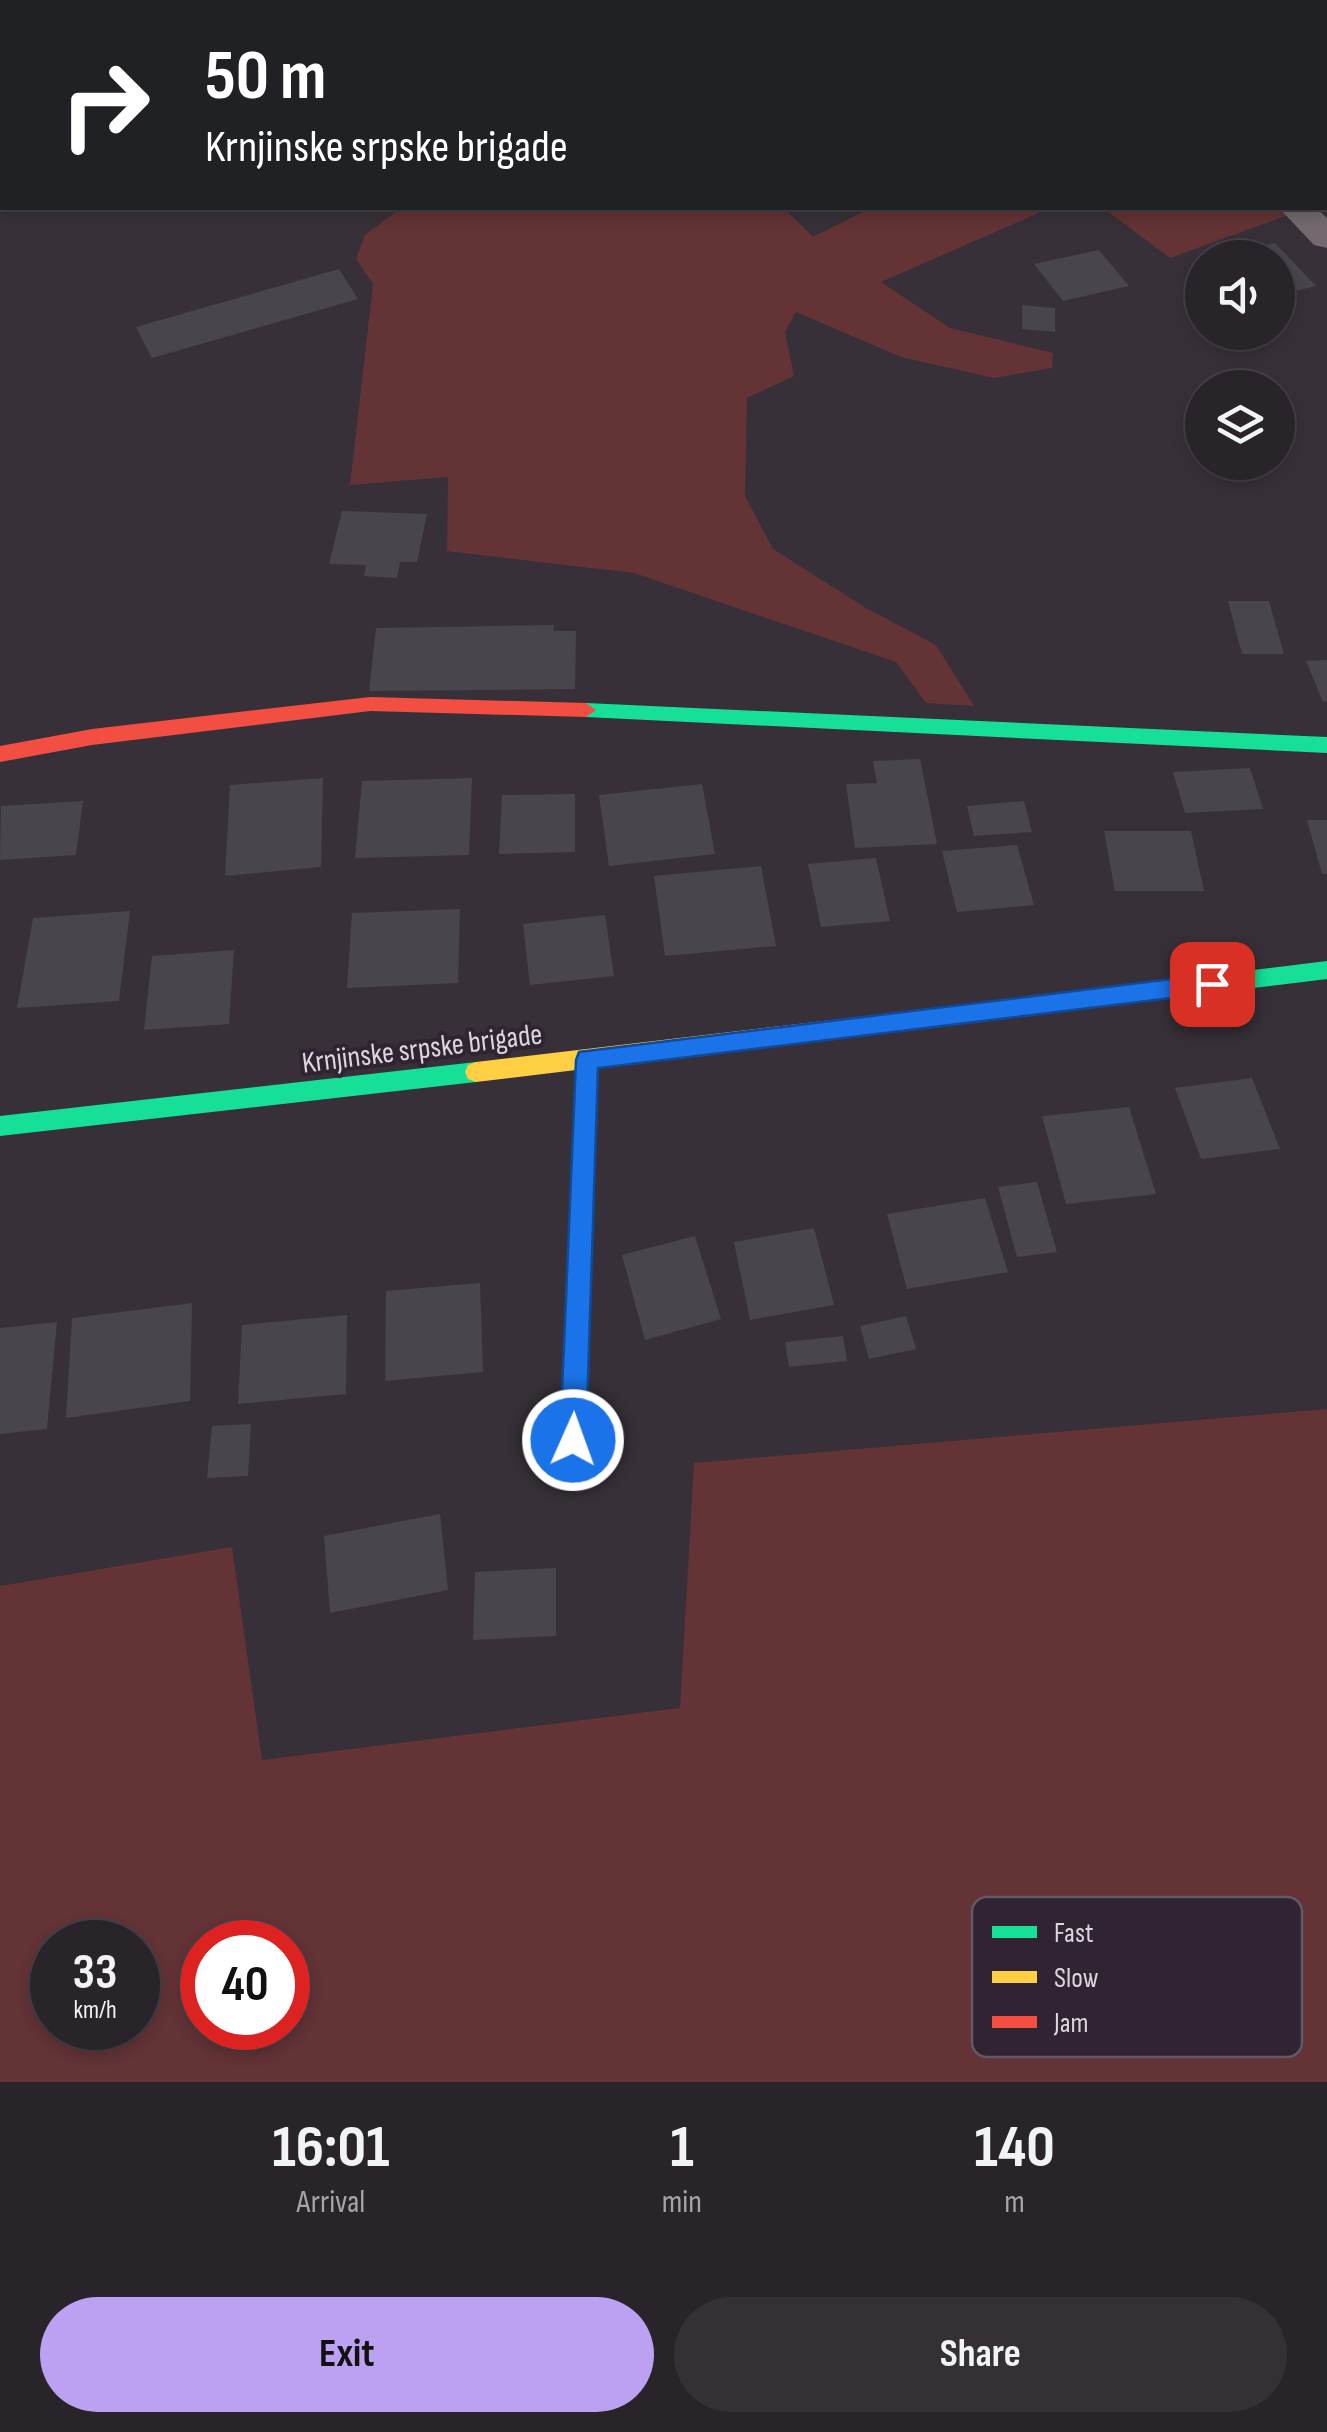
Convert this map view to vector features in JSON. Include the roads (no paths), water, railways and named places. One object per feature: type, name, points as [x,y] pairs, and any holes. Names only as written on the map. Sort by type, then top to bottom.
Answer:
[{"type":"street","points":[[1298,210],[1327,237]]},
{"type":"street","points":[[0,754],[92,737],[370,704],[667,712],[1327,746]]},
{"type":"street","name":"Krnjinske srpske brigade","points":[[0,1126],[1327,970]]},
{"type":"street","points":[[573,1440],[587,1060]]}]
